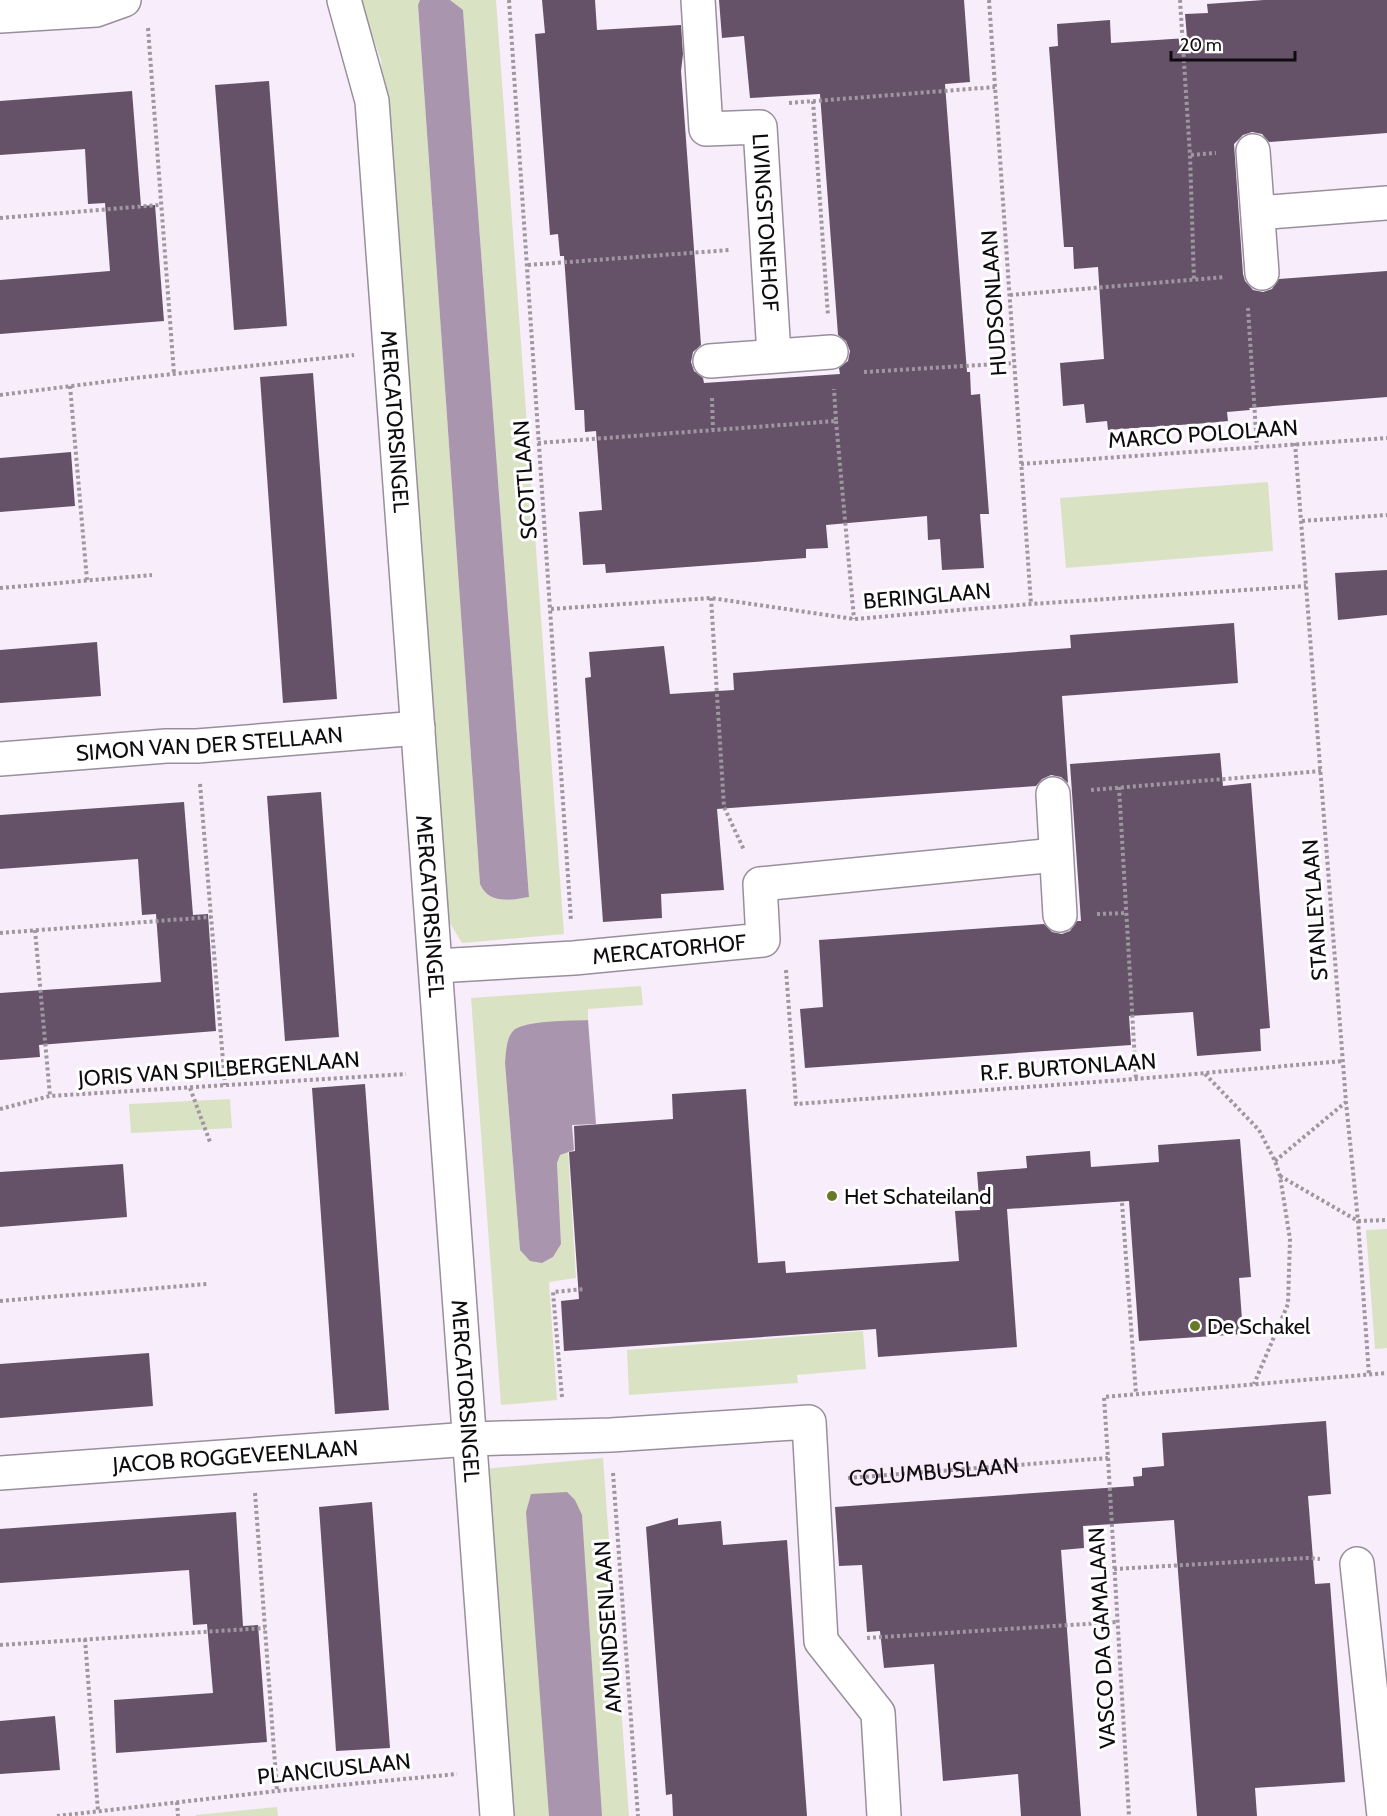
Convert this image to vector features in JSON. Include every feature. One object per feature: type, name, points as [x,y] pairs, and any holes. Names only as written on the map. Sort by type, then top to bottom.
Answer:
[{"type":"street","points":[[0,16],[96,10],[124,0]]},
{"type":"street","name":"MERCATORSINGEL","points":[[344,0],[372,101],[497,1816]]},
{"type":"street","name":"LIVINGSTONEHOF","points":[[698,0],[706,129],[760,128],[774,355]]},
{"type":"street","points":[[1253,151],[1258,213],[1254,274]]},
{"type":"street","points":[[1258,213],[1387,203]]},
{"type":"street","points":[[710,361],[774,355],[832,363]]},
{"type":"street","name":"SIMON VAN DER STELLAAN","points":[[0,759],[418,728]]},
{"type":"street","points":[[1053,794],[1060,915]]},
{"type":"street","points":[[760,884],[1056,855]]},
{"type":"street","name":"MERCATORHOF","points":[[436,966],[574,958],[763,940],[760,884]]},
{"type":"street","points":[[470,1439],[611,1435],[808,1422],[821,1641],[878,1713],[884,1816]]},
{"type":"street","name":"JACOB ROGGEVEENLAAN","points":[[0,1473],[470,1439]]},
{"type":"street","points":[[1357,1564],[1384,1816]]},
{"type":"path","name":"SCOTTLAAN","points":[[509,0],[574,958]]},
{"type":"path","name":"HUDSONLAAN","points":[[989,0],[1031,604]]},
{"type":"path","points":[[1180,0],[1191,155],[1194,280]]},
{"type":"path","points":[[148,23],[174,374]]},
{"type":"path","points":[[760,128],[779,104],[995,87]]},
{"type":"path","points":[[813,101],[836,421],[854,619]]},
{"type":"path","points":[[0,218],[160,205]]},
{"type":"path","points":[[528,265],[767,247]]},
{"type":"path","points":[[1010,295],[1254,274],[1257,447]]},
{"type":"path","points":[[0,395],[390,351]]},
{"type":"path","points":[[832,363],[1014,363]]},
{"type":"path","points":[[70,386],[87,580]]},
{"type":"path","points":[[538,443],[836,421]]},
{"type":"path","name":"MARCO POLOLAAN","points":[[1021,464],[1387,438]]},
{"type":"path","name":"STANLEYLAAN","points":[[1295,443],[1346,1102],[1359,1221],[1368,1374]]},
{"type":"path","points":[[1302,521],[1387,515]]},
{"type":"path","points":[[0,588],[152,575]]},
{"type":"path","name":"BERINGLAAN","points":[[551,609],[711,598],[854,619],[1031,604],[1306,586]]},
{"type":"path","points":[[711,598],[724,807],[760,884]]},
{"type":"path","points":[[197,746],[225,1085]]},
{"type":"path","points":[[1053,794],[1321,771]]},
{"type":"path","points":[[1119,787],[1136,1079]]},
{"type":"path","points":[[0,933],[211,916]]},
{"type":"path","points":[[36,930],[50,1096]]},
{"type":"path","name":"R.F. BURTONLAAN","points":[[763,940],[786,965],[796,1104],[1205,1074],[1343,1061]]},
{"type":"path","name":"JORIS VAN SPILBERGENLAAN","points":[[0,1109],[50,1096],[442,1072]]},
{"type":"path","points":[[1205,1074],[1258,1130],[1275,1161],[1280,1176],[1290,1239],[1288,1304],[1254,1384]]},
{"type":"path","points":[[190,1088],[210,1142]]},
{"type":"path","points":[[1275,1161],[1346,1102]]},
{"type":"path","points":[[1280,1176],[1359,1221],[1387,1220]]},
{"type":"path","points":[[1122,1203],[1136,1394]]},
{"type":"path","points":[[0,1301],[207,1284]]},
{"type":"path","points":[[566,1437],[553,1292],[585,1289]]},
{"type":"path","points":[[1108,1458],[1104,1397],[1387,1373]]},
{"type":"path","name":"AMUNDSENLAAN","points":[[611,1435],[638,1816]]},
{"type":"path","points":[[252,1454],[277,1791]]},
{"type":"path","name":"COLUMBUSLAAN","points":[[813,1480],[1108,1458]]},
{"type":"path","name":"VASCO DA GAMALAAN","points":[[1108,1458],[1129,1816]]},
{"type":"path","points":[[1114,1569],[1307,1558],[1357,1564]]},
{"type":"path","points":[[821,1641],[1118,1622]]},
{"type":"path","points":[[0,1645],[265,1628]]},
{"type":"path","points":[[85,1639],[98,1811]]},
{"type":"path","name":"PLANCIUSLAAN","points":[[57,1816],[277,1791],[494,1771]]},
{"type":"path","points":[[177,1802],[178,1816]]},
{"type":"green space","points":[[420,0],[418,5],[480,884],[489,895],[508,900],[529,896],[463,11],[450,0],[496,0],[564,934],[462,943],[445,915],[381,60],[360,1]]},
{"type":"green space","points":[[1268,482],[1273,551],[1066,568],[1060,498]]},
{"type":"green space","points":[[641,986],[643,1005],[588,1009],[588,1020],[524,1025],[507,1044],[505,1063],[520,1250],[542,1263],[553,1257],[561,1244],[557,1163],[559,1155],[568,1151],[576,1278],[549,1282],[557,1400],[501,1405],[471,998]]},
{"type":"green space","points":[[230,1099],[232,1128],[131,1133],[129,1104]]},
{"type":"green space","points":[[1387,1229],[1387,1348],[1375,1349],[1366,1230]]},
{"type":"green space","points":[[863,1331],[866,1369],[797,1375],[798,1383],[629,1395],[627,1350]]},
{"type":"green space","points":[[603,1458],[629,1816],[510,1816],[484,1469]]},
{"type":"green space","points":[[277,1807],[278,1816],[196,1816],[196,1815]]},
{"type":"shaded area","points":[[420,0],[450,0],[463,10],[529,897],[515,899],[495,898],[484,891],[480,884],[418,5]]},
{"type":"shaded area","points":[[588,1020],[596,1124],[572,1125],[574,1150],[560,1155],[557,1163],[561,1244],[553,1257],[542,1263],[530,1261],[520,1250],[505,1063],[508,1042],[513,1031],[518,1027],[549,1022]]},
{"type":"shaded area","points":[[567,1492],[575,1500],[582,1515],[602,1816],[549,1816],[526,1512],[531,1494]]},
{"type":"building","points":[[542,0],[595,0],[597,30],[681,25],[683,54],[681,71],[701,345],[693,352],[691,362],[694,371],[703,378],[704,383],[840,374],[839,368],[848,361],[850,351],[846,341],[838,335],[820,94],[750,98],[744,36],[722,38],[719,0],[964,0],[970,82],[945,84],[967,372],[970,372],[971,395],[980,394],[989,514],[980,514],[984,568],[942,570],[940,539],[928,540],[927,516],[826,525],[828,548],[806,549],[806,558],[606,573],[605,564],[583,565],[579,512],[602,510],[596,431],[585,432],[584,410],[575,410],[564,256],[560,256],[558,234],[550,235],[535,34],[545,33]]},
{"type":"building","points":[[1264,0],[1387,0],[1387,133],[1269,142],[1262,134],[1252,132],[1243,135],[1234,144],[1243,274],[1245,281],[1253,290],[1263,292],[1272,289],[1279,279],[1387,271],[1387,397],[1249,408],[1250,410],[1227,412],[1228,421],[1208,423],[1108,430],[1107,421],[1086,423],[1084,404],[1063,406],[1060,363],[1104,359],[1098,267],[1074,269],[1073,247],[1064,247],[1049,47],[1058,46],[1057,24],[1110,20],[1111,43],[1187,38],[1185,14],[1208,13],[1207,4]]},
{"type":"building","points":[[269,81],[287,326],[234,330],[215,85]]},
{"type":"building","points":[[132,91],[141,206],[155,205],[164,321],[0,334],[0,280],[110,271],[105,203],[88,204],[85,149],[0,155],[0,101]]},
{"type":"building","points":[[313,373],[337,699],[283,703],[260,377]]},
{"type":"building","points":[[71,452],[75,506],[0,512],[0,458]]},
{"type":"building","points":[[1387,570],[1387,615],[1338,620],[1335,573]]},
{"type":"building","points":[[1234,623],[1238,683],[1062,696],[1068,783],[1061,777],[1051,775],[1042,779],[1036,786],[717,809],[724,890],[661,894],[662,918],[603,922],[585,678],[591,677],[589,652],[664,646],[670,694],[734,690],[733,673],[1071,648],[1070,635]]},
{"type":"building","points":[[97,642],[101,696],[0,703],[0,650]]},
{"type":"building","points":[[1220,753],[1223,786],[1251,783],[1270,1028],[1260,1029],[1261,1051],[1197,1056],[1193,1012],[1129,1016],[1131,1045],[805,1068],[800,1009],[823,1007],[819,940],[1044,924],[1052,932],[1062,934],[1070,931],[1077,921],[1081,921],[1070,764]]},
{"type":"building","points":[[321,792],[339,1037],[285,1041],[267,796]]},
{"type":"building","points":[[184,802],[193,915],[208,914],[216,1031],[39,1045],[40,1057],[0,1060],[0,993],[161,982],[156,914],[142,915],[138,859],[0,869],[0,815]]},
{"type":"building","points":[[365,1084],[389,1410],[335,1414],[312,1088]]},
{"type":"building","points":[[746,1089],[758,1263],[785,1261],[786,1273],[959,1261],[955,1211],[980,1210],[977,1172],[1027,1168],[1026,1156],[1090,1151],[1091,1167],[1159,1162],[1158,1145],[1240,1139],[1251,1277],[1239,1278],[1243,1334],[1139,1341],[1129,1201],[1007,1209],[1017,1347],[878,1357],[876,1329],[564,1351],[561,1301],[579,1299],[569,1152],[575,1151],[574,1126],[673,1119],[672,1094]]},
{"type":"building","points":[[123,1164],[127,1217],[0,1227],[0,1172]]},
{"type":"building","points":[[149,1353],[153,1406],[0,1418],[0,1364]]},
{"type":"building","points":[[1326,1421],[1331,1494],[1308,1496],[1315,1584],[1330,1583],[1345,1782],[1255,1788],[1257,1816],[1197,1816],[1174,1520],[1083,1526],[1084,1548],[1061,1550],[1081,1816],[1021,1816],[1018,1774],[943,1781],[934,1664],[884,1668],[880,1631],[867,1632],[862,1565],[839,1566],[835,1507],[1134,1486],[1133,1477],[1142,1476],[1142,1468],[1164,1466],[1162,1433]]},
{"type":"building","points":[[372,1502],[390,1748],[336,1751],[319,1507]]},
{"type":"building","points":[[236,1512],[243,1626],[258,1625],[267,1742],[116,1753],[114,1700],[213,1693],[207,1624],[193,1625],[189,1570],[0,1583],[0,1529]]},
{"type":"building","points":[[678,1518],[678,1525],[721,1521],[723,1545],[787,1540],[807,1816],[673,1816],[672,1794],[666,1795],[646,1527]]},
{"type":"building","points":[[55,1716],[60,1770],[0,1774],[0,1721]]},
{"type":"place","name":"Het Schateiland","points":[[832,1196]]},
{"type":"place","name":"De Schakel","points":[[1195,1326]]}]
